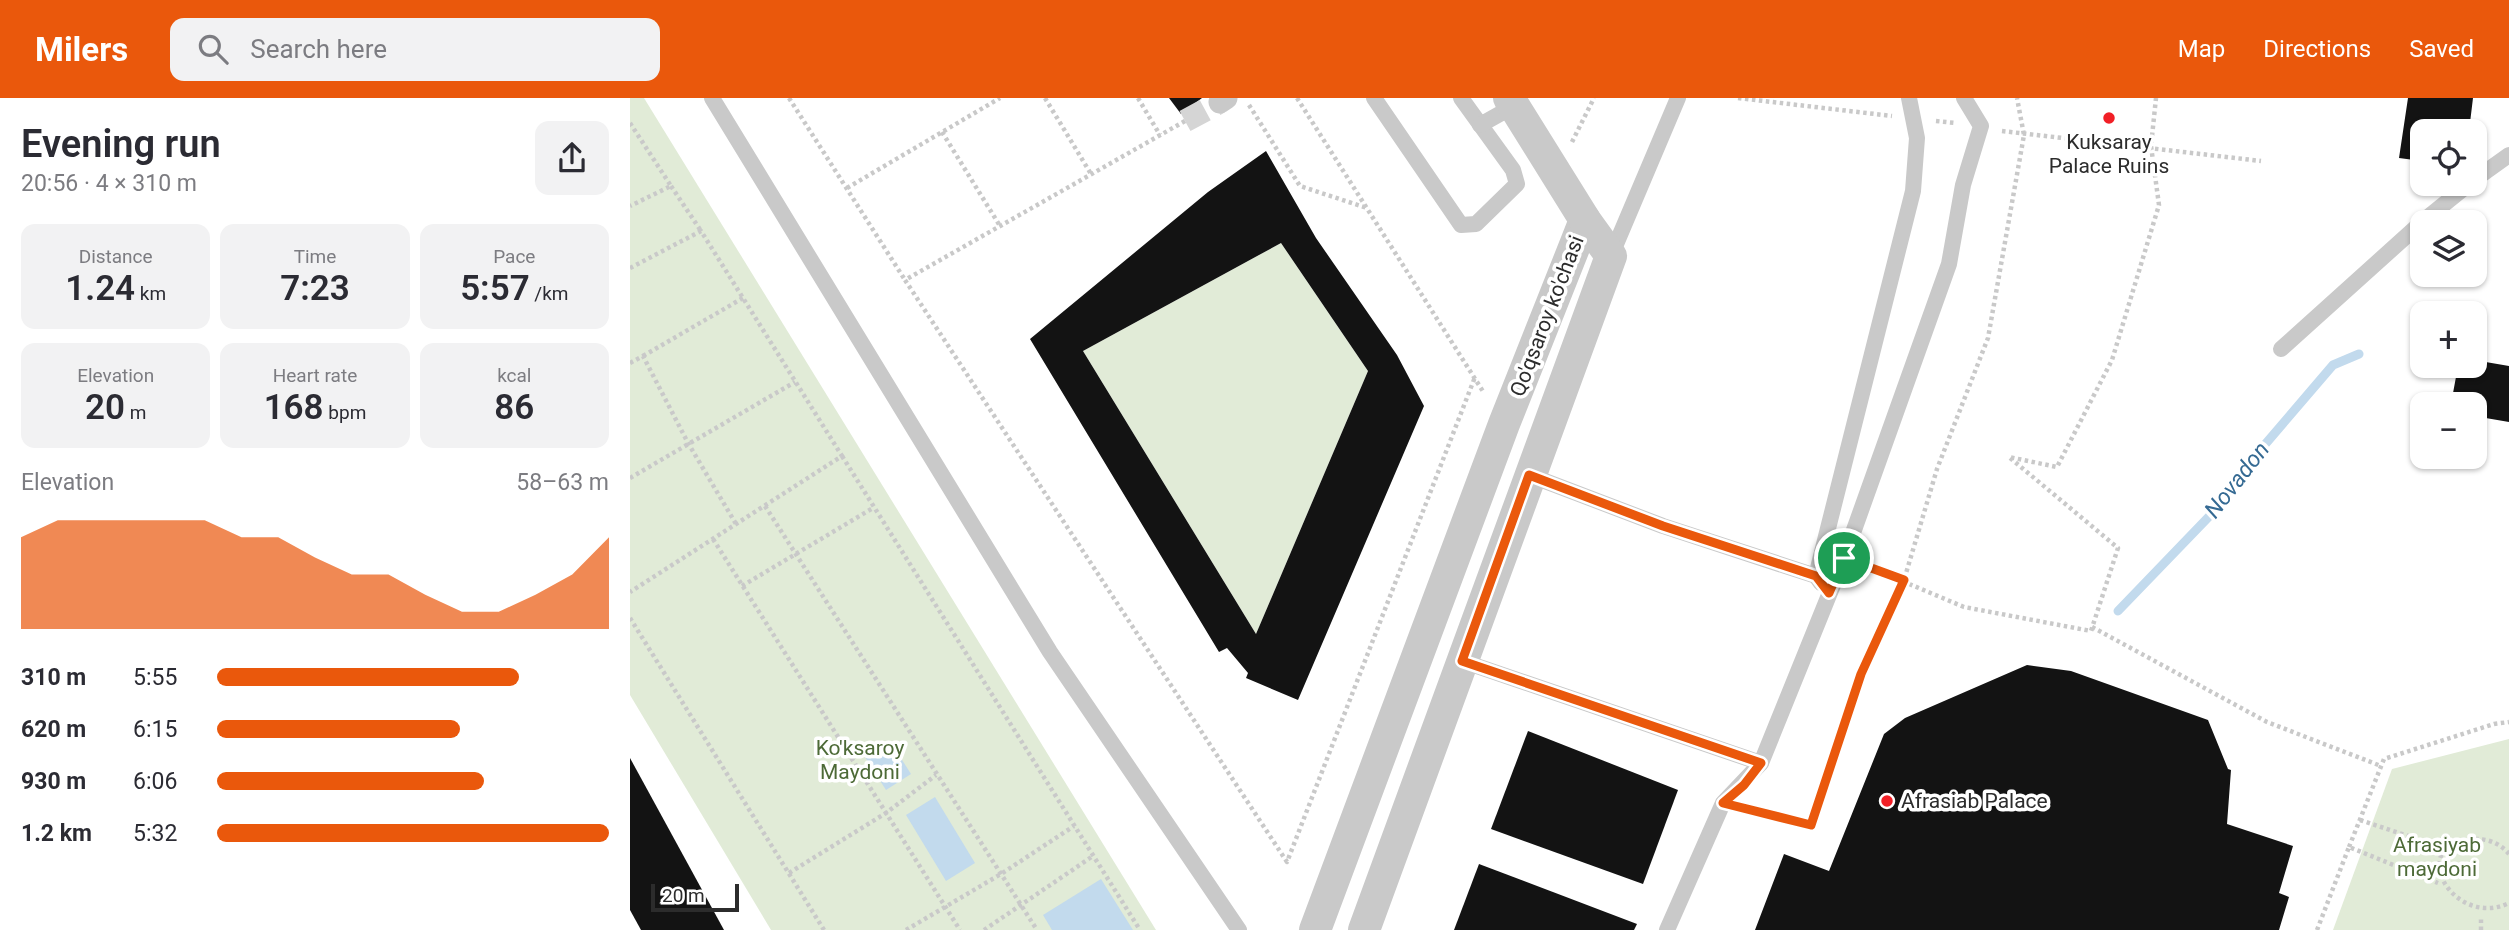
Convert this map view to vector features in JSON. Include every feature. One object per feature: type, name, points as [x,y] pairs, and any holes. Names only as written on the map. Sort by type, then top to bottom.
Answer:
[{"type":"street","points":[[1511,102],[1584,220]]},
{"type":"street","name":"Qo'qsaroy ko'chasi","points":[[1364,930],[1611,256],[1584,220]]},
{"type":"street","name":"Qo'qsaroy ko'chasi","points":[[1315,930],[1504,424],[1584,220]]},
{"type":"lane","points":[[712,98],[1050,652],[1239,930]]},
{"type":"lane","points":[[1374,98],[1461,225],[1476,223],[1517,184],[1513,170],[1461,98]]},
{"type":"lane","points":[[1611,256],[1678,98]]},
{"type":"lane","points":[[1816,576],[1913,191],[1917,138],[1909,98]]},
{"type":"lane","points":[[1667,930],[1723,803],[1744,785],[1761,763],[1844,558],[1948,264],[1963,185],[1981,127],[1964,98]]},
{"type":"lane","points":[[1480,125],[1511,102]]},
{"type":"lane","points":[[2487,171],[2509,155]]},
{"type":"lane","points":[[2437,210],[2454,196]]},
{"type":"lane","points":[[2281,349],[2410,233]]},
{"type":"lane","points":[[1529,475],[1663,526],[1816,576],[1829,593]]},
{"type":"lane","points":[[1462,661],[1761,763]]},
{"type":"path","points":[[789,98],[905,280],[1287,862],[1475,377]]},
{"type":"path","points":[[847,188],[1000,98]]},
{"type":"path","points":[[1045,98],[1091,174]]},
{"type":"path","points":[[1138,98],[1160,135]]},
{"type":"path","points":[[1245,98],[1300,186],[1367,208]]},
{"type":"path","points":[[1297,98],[1504,424]]},
{"type":"path","points":[[1556,174],[1594,98]]},
{"type":"path","points":[[1723,803],[1811,825],[1861,674],[1904,580],[1937,469],[1988,338],[2024,135],[2017,98]]},
{"type":"path","points":[[1844,558],[1904,580],[1964,607],[2091,631],[2118,548],[2009,457],[2057,467],[2112,360],[2159,205],[2151,146],[2156,98]]},
{"type":"path","points":[[905,280],[1185,121]]},
{"type":"path","points":[[630,124],[701,231],[873,509],[1140,930]]},
{"type":"path","points":[[942,132],[1000,226]]},
{"type":"path","points":[[630,205],[671,186]]},
{"type":"path","points":[[630,268],[701,231]]},
{"type":"path","points":[[630,363],[743,298]]},
{"type":"path","points":[[643,356],[688,443],[736,524]]},
{"type":"path","points":[[630,478],[795,382]]},
{"type":"path","points":[[630,592],[842,456]]},
{"type":"path","points":[[765,506],[1037,930]]},
{"type":"path","points":[[742,586],[873,509]]},
{"type":"path","points":[[713,539],[960,930]]},
{"type":"path","points":[[630,618],[824,930]]},
{"type":"path","points":[[2092,627],[2267,722],[2381,766]]},
{"type":"path","points":[[2317,930],[2384,759],[2509,722]]},
{"type":"path","points":[[789,873],[886,813],[936,775]]},
{"type":"path","points":[[2360,820],[2450,850]]},
{"type":"path","points":[[906,930],[1001,874],[1074,826]]},
{"type":"path","points":[[2441,891],[2438,883],[2442,861],[2450,850],[2461,842],[2479,839],[2508,849]]},
{"type":"path","points":[[2349,847],[2438,883]]},
{"type":"path","points":[[984,930],[1093,856]]},
{"type":"path","points":[[2473,918],[2500,912],[2509,904]]},
{"type":"path","points":[[2481,918],[2481,930]]},
{"type":"green space","name":"Ko'ksaroy Maydoni","points":[[630,98],[644,98],[1156,930],[771,930],[630,695]]},
{"type":"green space","points":[[1281,243],[1368,371],[1256,634],[1083,351]]},
{"type":"green space","name":"Afrasiyab maydoni","points":[[2509,739],[2509,930],[2333,930],[2392,769]]},
{"type":"water","points":[[890,741],[911,774],[886,790],[865,757]]},
{"type":"water","points":[[935,797],[975,863],[946,881],[906,815]]},
{"type":"water","points":[[1101,879],[1133,930],[1052,930],[1043,915]]},
{"type":"building","points":[[1169,98],[1202,98],[1181,114]]},
{"type":"building","points":[[2408,98],[2473,98],[2470,119],[2410,119],[2410,159],[2399,158]]},
{"type":"building","points":[[1266,151],[1316,238],[1397,355],[1424,406],[1298,700],[1246,678],[1248,673],[1227,648],[1219,652],[1030,339],[1208,192]],"holes":[[[1281,243],[1368,371],[1256,634],[1083,351]]]},
{"type":"building","points":[[2487,362],[2509,366],[2509,422],[2487,418],[2487,392],[2453,392],[2456,378],[2487,378]]},
{"type":"building","points":[[2027,665],[2071,671],[2208,720],[2228,769],[2231,770],[2227,824],[2293,846],[2279,893],[2289,897],[2279,930],[1755,930],[1784,854],[1829,871],[1884,734],[1905,718]]},
{"type":"building","points":[[1528,731],[1678,790],[1643,884],[1491,829]]},
{"type":"building","points":[[630,758],[724,930],[641,930],[630,910]]},
{"type":"building","points":[[1479,864],[1637,924],[1634,930],[1454,930]]},
{"type":"waterway","name":"Novadon","points":[[2118,611],[2224,501],[2250,462],[2333,365],[2359,354]]},
{"type":"tunnel","points":[[1185,121],[1220,102]]},
{"type":"place","name":"Kuksaray Palace Ruins","points":[[2109,118]]},
{"type":"place","name":"Afrasiab Palace","points":[[1887,801]]},
{"type":"route","points":[[1529,475],[1663,526],[1816,576],[1829,593],[1844,558],[1904,580],[1861,674],[1811,825],[1723,803],[1744,785],[1761,763],[1462,661],[1529,475]]}]
